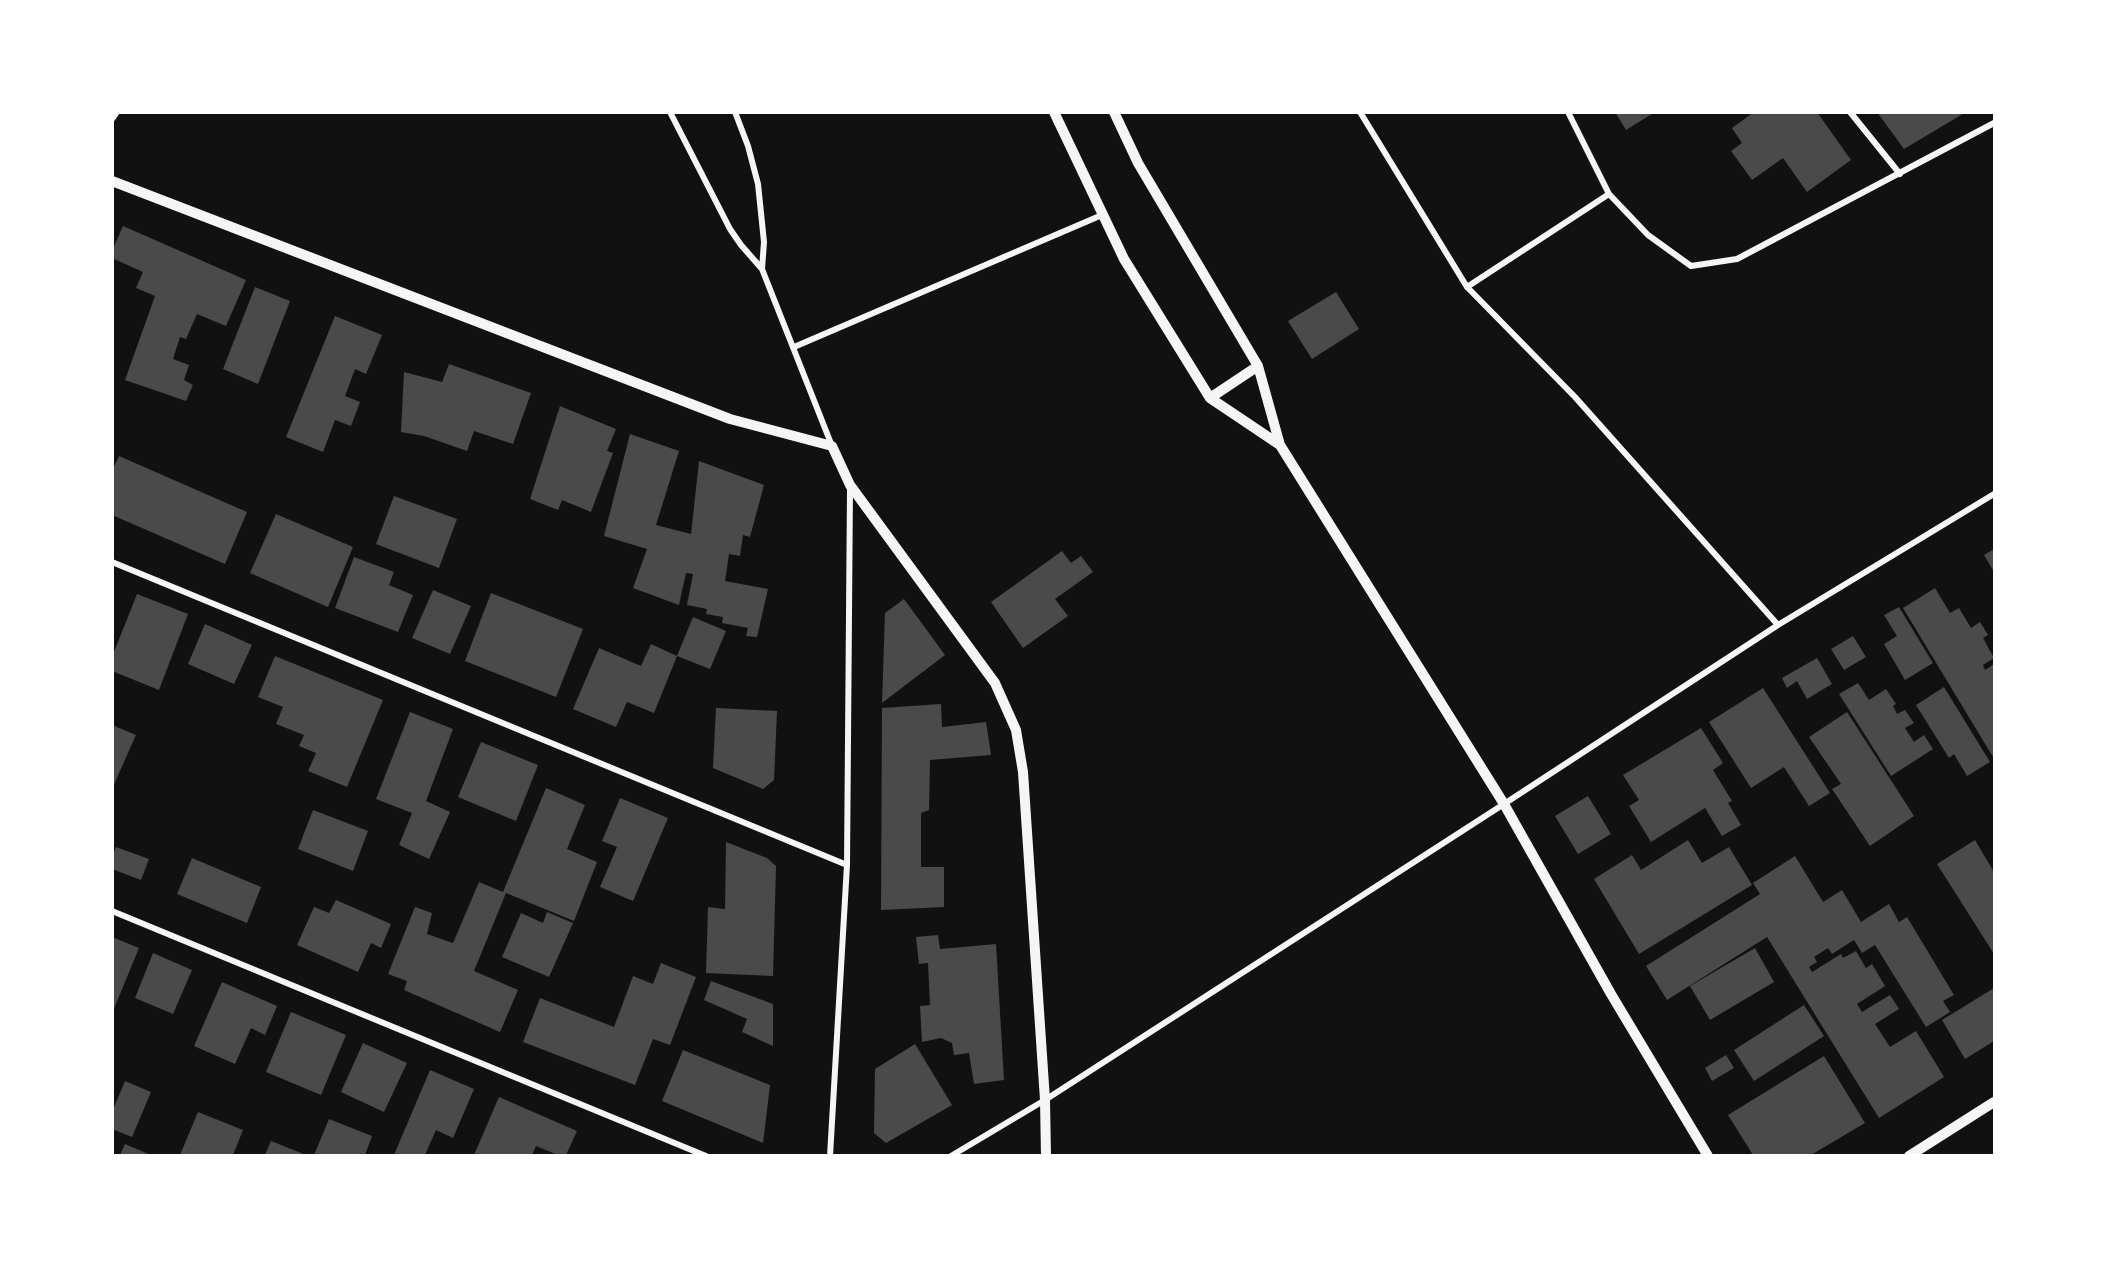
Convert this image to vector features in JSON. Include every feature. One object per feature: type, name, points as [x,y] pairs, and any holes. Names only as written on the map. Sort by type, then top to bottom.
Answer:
[{"type":"street","points":[[112,119],[117,112]]},
{"type":"street","points":[[670,112],[730,229],[762,269],[832,446],[850,485],[995,683],[1016,730],[1023,772],[1045,1100],[1046,1155]]},
{"type":"street","points":[[735,112],[748,146],[758,184],[764,242],[762,269]]},
{"type":"street","points":[[1054,112],[1124,259],[1210,398],[1280,445]]},
{"type":"street","points":[[1114,112],[1138,164],[1258,366],[1280,445],[1504,804],[1611,994],[1708,1155]]},
{"type":"street","points":[[1360,112],[1467,287],[1575,397],[1778,625]]},
{"type":"street","points":[[1568,112],[1609,194],[1648,235],[1691,266],[1737,259],[1995,123]]},
{"type":"street","points":[[1850,112],[1900,174]]},
{"type":"street","points":[[112,181],[730,419],[832,446]]},
{"type":"street","points":[[1467,287],[1609,194]]},
{"type":"street","points":[[794,347],[1102,215]]},
{"type":"street","points":[[1210,398],[1258,366]]},
{"type":"street","points":[[830,1155],[847,866],[850,485]]},
{"type":"street","points":[[951,1155],[1045,1100],[1778,625],[1995,494]]},
{"type":"street","points":[[112,562],[847,866]]},
{"type":"street","points":[[112,911],[706,1155]]},
{"type":"street","points":[[1909,1155],[1995,1102]]},
{"type":"building","points":[[1615,112],[1655,112],[1626,130]]},
{"type":"building","points":[[1754,112],[1817,112],[1851,160],[1807,192],[1783,158],[1752,180],[1731,151],[1742,143],[1732,128]]},
{"type":"building","points":[[1877,112],[1966,112],[1904,149]]},
{"type":"building","points":[[123,226],[246,280],[226,326],[197,314],[186,339],[180,337],[173,359],[189,365],[184,380],[193,385],[186,401],[125,380],[155,296],[136,288],[143,272],[112,258],[112,251]]},
{"type":"building","points":[[255,287],[290,301],[258,384],[223,369]]},
{"type":"building","points":[[1336,292],[1359,329],[1312,359],[1288,321]]},
{"type":"building","points":[[335,316],[382,335],[366,374],[355,369],[345,396],[360,402],[351,426],[335,420],[323,452],[286,437]]},
{"type":"building","points":[[449,364],[531,393],[513,444],[474,431],[467,451],[424,436],[401,432],[404,372],[442,382]]},
{"type":"building","points":[[560,406],[616,429],[607,451],[613,453],[591,512],[562,500],[558,510],[530,499]]},
{"type":"building","points":[[630,434],[679,451],[656,525],[691,534],[699,461],[764,485],[750,537],[743,535],[740,556],[729,554],[725,581],[768,589],[757,637],[746,636],[748,628],[722,623],[723,617],[706,614],[707,609],[687,605],[693,574],[686,573],[679,605],[633,588],[647,549],[604,536]]},
{"type":"building","points":[[119,456],[247,512],[225,564],[112,515],[112,471]]},
{"type":"building","points":[[394,496],[457,519],[439,568],[376,544]]},
{"type":"building","points":[[276,514],[353,547],[328,607],[250,573]]},
{"type":"building","points":[[1994,549],[1994,572],[1984,555]]},
{"type":"building","points":[[1062,551],[1071,563],[1081,556],[1093,572],[1055,599],[1068,616],[1023,648],[991,602]]},
{"type":"building","points":[[354,557],[394,572],[389,585],[413,595],[398,632],[335,608]]},
{"type":"building","points":[[1935,588],[1950,613],[1959,608],[1971,628],[1980,622],[1988,635],[1983,638],[1994,658],[1983,665],[1985,670],[1994,664],[1993,757],[1903,608]]},
{"type":"building","points":[[433,590],[471,606],[450,654],[412,638]]},
{"type":"building","points":[[491,593],[583,629],[556,697],[465,661]]},
{"type":"building","points":[[137,594],[188,614],[159,690],[112,671],[112,657]]},
{"type":"building","points":[[904,599],[945,655],[882,703],[885,613]]},
{"type":"building","points":[[1899,607],[1933,663],[1905,680],[1884,644],[1897,636],[1884,615]]},
{"type":"building","points":[[693,617],[726,631],[710,669],[677,656]]},
{"type":"building","points":[[205,624],[252,645],[234,684],[188,664]]},
{"type":"building","points":[[1853,636],[1866,657],[1844,670],[1831,649]]},
{"type":"building","points":[[651,644],[677,656],[654,713],[627,702],[616,727],[573,709],[599,648],[641,666]]},
{"type":"building","points":[[275,656],[383,700],[347,787],[308,771],[316,753],[299,746],[304,735],[276,724],[283,707],[258,697]]},
{"type":"building","points":[[1817,658],[1832,684],[1807,699],[1797,681],[1787,688],[1782,678]]},
{"type":"building","points":[[1858,683],[1869,700],[1886,689],[1896,704],[1893,706],[1897,714],[1905,710],[1914,723],[1905,728],[1914,742],[1924,735],[1933,749],[1891,776],[1839,694]]},
{"type":"building","points":[[1944,687],[1990,762],[1967,776],[1954,754],[1949,758],[1916,705]]},
{"type":"building","points":[[1763,688],[1830,793],[1809,806],[1784,767],[1751,788],[1709,722]]},
{"type":"building","points":[[941,704],[942,727],[986,722],[991,755],[930,760],[929,810],[921,813],[921,867],[944,867],[944,907],[881,910],[882,708]]},
{"type":"building","points":[[716,708],[777,711],[774,780],[763,789],[713,768]]},
{"type":"building","points":[[410,712],[453,729],[426,801],[450,812],[429,859],[399,845],[412,813],[376,799]]},
{"type":"building","points":[[1847,712],[1914,816],[1870,846],[1832,789],[1841,784],[1809,737]]},
{"type":"building","points":[[112,725],[136,735],[112,789]]},
{"type":"building","points":[[1701,728],[1723,763],[1713,770],[1732,801],[1728,803],[1741,825],[1722,836],[1705,808],[1651,842],[1629,806],[1639,800],[1623,775]]},
{"type":"building","points":[[481,742],[538,765],[516,821],[458,797]]},
{"type":"building","points":[[546,788],[585,805],[567,849],[597,862],[574,921],[506,893],[474,971],[518,990],[500,1032],[404,990],[407,981],[388,974],[415,907],[432,913],[427,934],[453,943],[479,882],[503,892]]},
{"type":"building","points":[[1588,796],[1611,834],[1578,854],[1555,816]]},
{"type":"building","points":[[620,798],[668,818],[633,901],[600,887],[617,847],[602,841]]},
{"type":"building","points":[[313,810],[368,831],[353,871],[298,849]]},
{"type":"building","points":[[1688,840],[1702,863],[1729,847],[1752,885],[1639,954],[1594,879],[1632,855],[1641,870]]},
{"type":"building","points":[[1975,840],[1994,872],[1994,954],[1937,864]]},
{"type":"building","points":[[726,842],[767,858],[776,866],[773,976],[706,973],[708,907],[725,909]]},
{"type":"building","points":[[116,847],[149,859],[141,880],[112,869],[112,857]]},
{"type":"building","points":[[1795,856],[1823,902],[1842,890],[1861,922],[1889,904],[1899,922],[1907,917],[1954,995],[1943,1001],[1950,1012],[1926,1027],[1875,945],[1862,953],[1854,940],[1832,954],[1828,948],[1814,957],[1817,962],[1809,967],[1812,972],[1841,954],[1843,958],[1856,951],[1866,968],[1872,964],[1885,986],[1857,1004],[1862,1012],[1890,995],[1899,1009],[1875,1024],[1890,1047],[1916,1031],[1944,1077],[1879,1118],[1767,937],[1667,1000],[1646,966],[1760,894],[1753,883]]},
{"type":"building","points":[[192,858],[261,887],[247,923],[177,894]]},
{"type":"building","points":[[336,900],[391,924],[381,948],[371,943],[358,972],[297,945],[314,907],[329,913]]},
{"type":"building","points":[[547,912],[573,923],[549,977],[502,957],[521,913],[543,923]]},
{"type":"building","points":[[938,935],[940,949],[996,944],[1004,1080],[974,1084],[969,1053],[954,1055],[952,1043],[941,1038],[922,1042],[920,1006],[930,1005],[928,963],[919,964],[916,937]]},
{"type":"building","points":[[112,937],[139,948],[113,1011],[112,1011]]},
{"type":"building","points":[[1755,948],[1774,982],[1710,1020],[1690,986]]},
{"type":"building","points":[[153,953],[192,970],[173,1014],[135,998]]},
{"type":"building","points":[[661,963],[696,977],[670,1045],[653,1039],[635,1085],[523,1042],[540,998],[614,1027],[633,976],[653,984]]},
{"type":"building","points":[[711,981],[773,1004],[773,1046],[742,1032],[747,1019],[704,1000]]},
{"type":"building","points":[[222,982],[277,1006],[265,1035],[251,1028],[235,1064],[194,1046]]},
{"type":"building","points":[[1994,988],[1994,1041],[1965,1059],[1942,1020]]},
{"type":"building","points":[[1804,1005],[1824,1036],[1754,1081],[1734,1050]]},
{"type":"building","points":[[291,1012],[346,1035],[321,1095],[266,1072]]},
{"type":"building","points":[[363,1043],[407,1063],[384,1112],[341,1092]]},
{"type":"building","points":[[915,1044],[952,1105],[886,1143],[874,1133],[875,1069]]},
{"type":"building","points":[[683,1050],[770,1085],[763,1143],[662,1101]]},
{"type":"building","points":[[1726,1055],[1734,1068],[1712,1081],[1705,1068]]},
{"type":"building","points":[[1824,1056],[1865,1123],[1811,1155],[1753,1155],[1728,1115]]},
{"type":"building","points":[[430,1070],[474,1089],[453,1138],[436,1130],[425,1155],[394,1155]]},
{"type":"building","points":[[125,1081],[151,1092],[132,1137],[112,1129],[112,1112]]},
{"type":"building","points":[[499,1097],[577,1131],[566,1155],[558,1155],[536,1146],[532,1155],[474,1155]]},
{"type":"building","points":[[198,1112],[243,1130],[233,1155],[180,1155]]},
{"type":"building","points":[[329,1119],[372,1136],[365,1155],[314,1155]]},
{"type":"building","points":[[271,1141],[306,1155],[265,1155]]},
{"type":"building","points":[[125,1144],[151,1155],[120,1155]]}]
